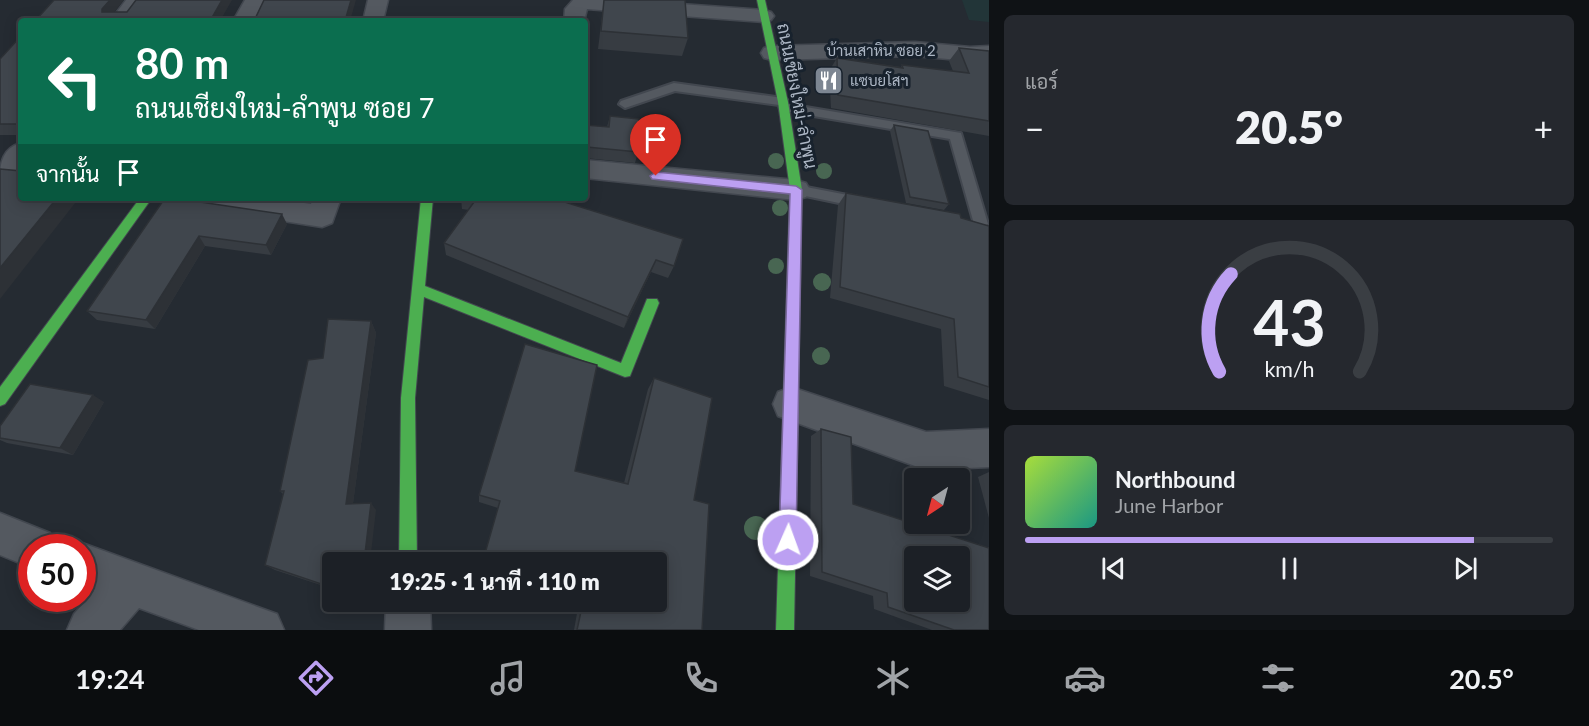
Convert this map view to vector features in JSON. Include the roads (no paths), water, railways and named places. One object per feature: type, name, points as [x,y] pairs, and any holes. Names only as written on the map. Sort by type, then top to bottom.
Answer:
[{"type":"street","points":[[122,18],[136,0]]},
{"type":"street","points":[[245,18],[255,0]]},
{"type":"street","points":[[374,18],[378,0]]},
{"type":"street","points":[[578,12],[762,8]]},
{"type":"street","name":"ถนนเชียงใหม่-ลำพูน","points":[[762,8],[783,104],[796,190],[785,630]]},
{"type":"street","name":"บ้านเสาหิน ซอย 2","points":[[772,52],[915,49],[970,54],[989,53]]},
{"type":"street","points":[[18,156],[7,171],[18,173]]},
{"type":"street","points":[[588,169],[796,190]]},
{"type":"street","points":[[0,399],[144,201]]},
{"type":"street","points":[[219,201],[322,216],[326,201]]},
{"type":"street","points":[[408,552],[408,398],[427,201]]},
{"type":"street","points":[[419,289],[624,371],[652,303]]},
{"type":"street","points":[[791,404],[926,451],[989,448]]},
{"type":"street","points":[[0,534],[18,541]]},
{"type":"street","points":[[96,570],[261,630]]},
{"type":"street","points":[[90,630],[131,584]]},
{"type":"street","points":[[408,612],[408,630]]},
{"type":"lane","points":[[625,104],[674,87],[783,104],[956,136],[980,224]]},
{"type":"lane","points":[[796,190],[877,205]]},
{"type":"place","name":"แซบยโสฯ","points":[[829,81]]}]
